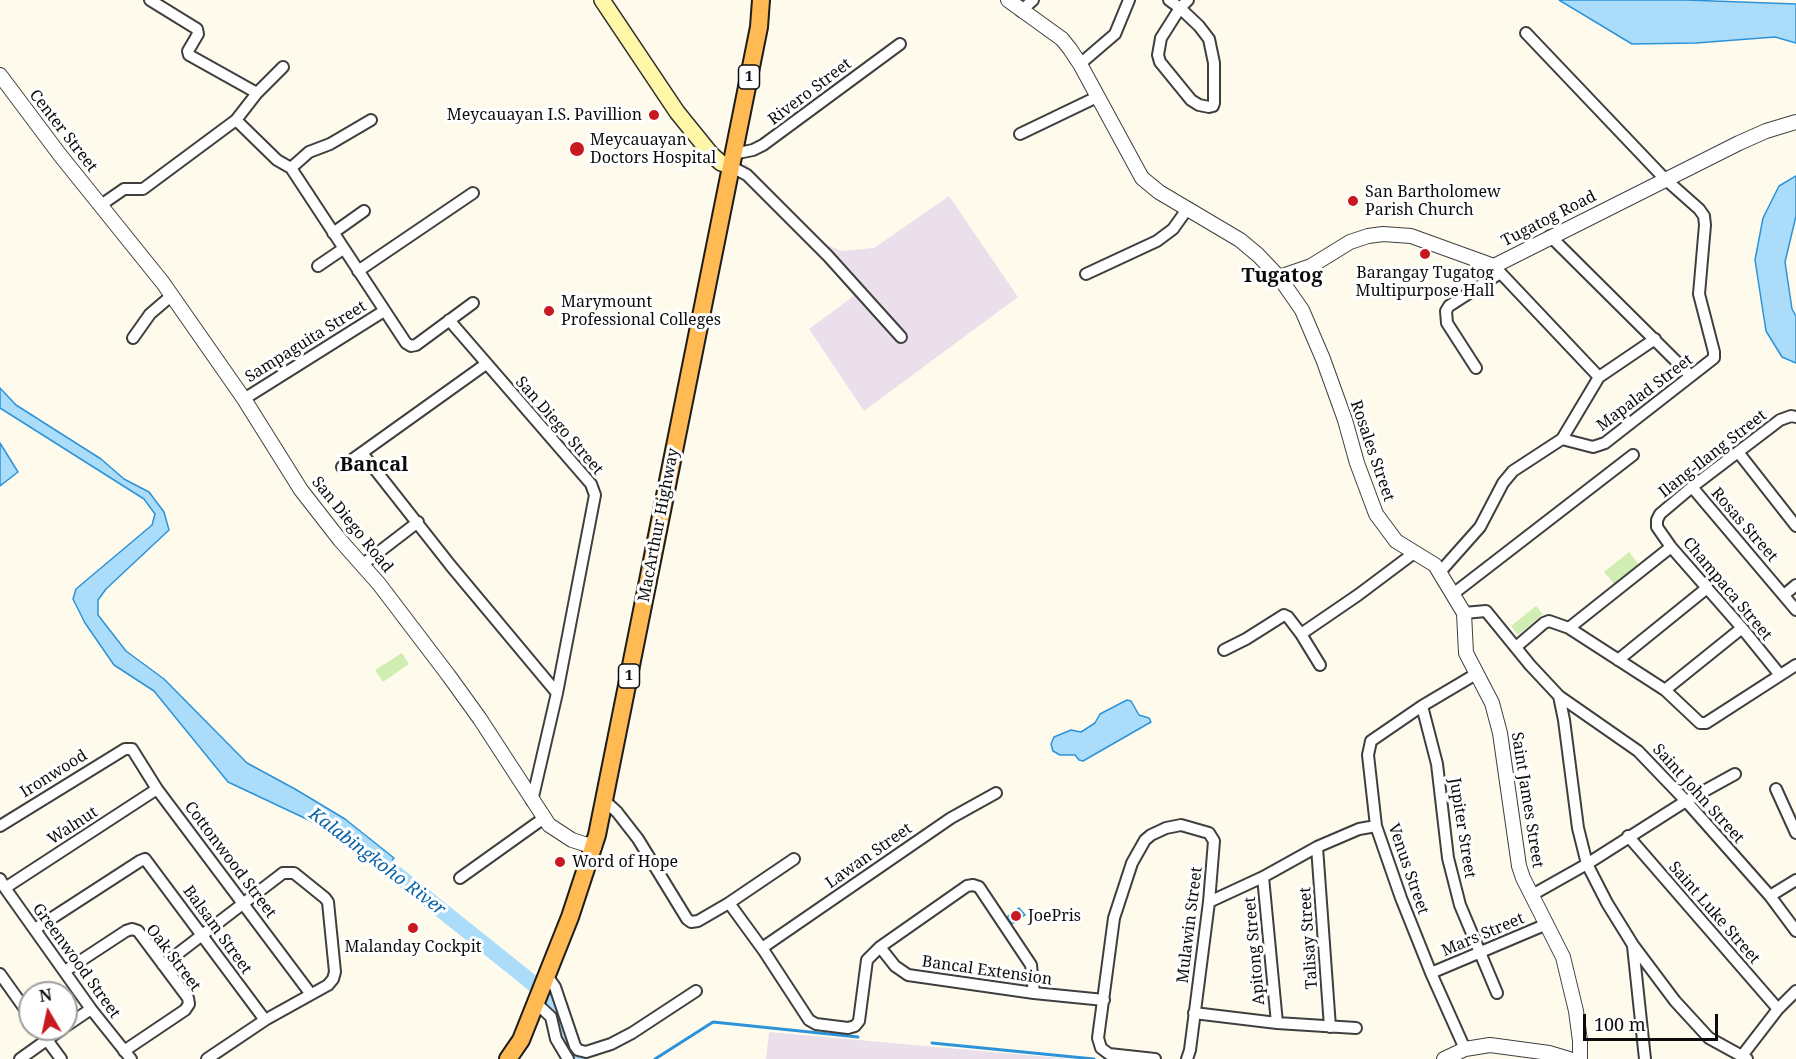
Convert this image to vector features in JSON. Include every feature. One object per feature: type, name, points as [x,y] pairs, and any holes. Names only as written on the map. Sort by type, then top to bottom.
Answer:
[{"type":"highway","name":"MacArthur Highway","points":[[508,1059],[521,1040],[570,917],[594,847],[605,801],[759,27],[761,0]]},
{"type":"highway","name":"MacArthur Highway","points":[[521,1040],[521,1059]]},
{"type":"main road","points":[[602,0],[677,112],[721,163],[731,160]]},
{"type":"street","points":[[150,0],[164,4],[197,29],[198,34],[188,51],[189,55],[257,93]]},
{"type":"street","name":"Rosales Street","points":[[1008,0],[1062,39],[1080,64],[1142,178],[1148,184],[1240,240],[1280,277],[1302,310],[1314,336],[1376,514],[1396,542],[1429,560],[1440,572],[1464,613]]},
{"type":"street","points":[[1021,11],[1033,0]]},
{"type":"street","points":[[1080,64],[1114,34],[1130,0]]},
{"type":"street","points":[[1169,0],[1180,8],[1205,32],[1209,39],[1214,63],[1214,103],[1209,107],[1191,100],[1160,62],[1158,55],[1161,38],[1180,8],[1188,0]]},
{"type":"street","points":[[1526,33],[1664,178]]},
{"type":"street","name":"Rivero Street","points":[[731,160],[763,145],[900,44]]},
{"type":"street","points":[[101,205],[124,189],[143,189],[236,120],[257,93],[283,67]]},
{"type":"street","name":"Center Street","points":[[0,75],[101,205]]},
{"type":"street","points":[[1020,134],[1097,97]]},
{"type":"street","points":[[236,120],[277,160],[291,168],[406,343],[411,346],[416,345],[474,303]]},
{"type":"street","points":[[291,168],[309,152],[330,144],[371,120]]},
{"type":"street","name":"Tugatog Road","points":[[1280,277],[1311,266],[1350,242],[1383,234],[1411,236],[1497,269],[1550,236],[1664,178],[1766,131],[1796,122]]},
{"type":"street","points":[[731,160],[828,256],[901,337]]},
{"type":"street","name":"Mapalad Street","points":[[1562,439],[1593,447],[1599,446],[1714,358],[1699,294],[1704,216],[1664,178]]},
{"type":"street","points":[[358,271],[473,193]]},
{"type":"street","name":"San Diego Road","points":[[101,205],[171,296],[244,399],[301,490],[456,685],[549,825],[572,840],[594,847]]},
{"type":"street","points":[[1086,274],[1157,241],[1173,229],[1188,208]]},
{"type":"street","points":[[333,233],[363,211]]},
{"type":"street","points":[[1550,236],[1690,376]]},
{"type":"street","points":[[318,266],[343,249]]},
{"type":"street","points":[[1476,368],[1447,323],[1446,311],[1449,306],[1497,269],[1599,378],[1655,339]]},
{"type":"street","points":[[133,338],[150,314],[171,296]]},
{"type":"street","name":"Sampaguita Street","points":[[244,399],[384,311]]},
{"type":"street","name":"San Diego Street","points":[[449,321],[591,484],[595,495],[557,693],[532,801]]},
{"type":"street","points":[[342,467],[486,364]]},
{"type":"street","name":"Mapalad Street","points":[[1440,572],[1480,527],[1507,477],[1562,439],[1599,378]]},
{"type":"street","name":"Ilang-Ilang Street","points":[[1657,520],[1660,514],[1692,487],[1780,420],[1793,416]]},
{"type":"street","points":[[1738,452],[1796,526]]},
{"type":"street","points":[[362,453],[557,693]]},
{"type":"street","points":[[1453,594],[1633,454]]},
{"type":"street","name":"Rosas Street","points":[[1692,487],[1796,610]]},
{"type":"street","name":"Champaca Street","points":[[1657,520],[1657,527],[1671,547],[1780,675]]},
{"type":"street","points":[[362,565],[418,522]]},
{"type":"street","points":[[1569,628],[1671,547]]},
{"type":"street","points":[[1301,634],[1414,553]]},
{"type":"street","points":[[1784,595],[1796,585]]},
{"type":"street","points":[[1618,660],[1707,588]]},
{"type":"street","points":[[1464,613],[1486,611],[1558,696],[1564,720],[1578,828],[1587,864],[1607,903],[1633,945],[1675,1001],[1709,1038],[1744,1058],[1778,1009],[1796,991]]},
{"type":"street","name":"Saint James Street","points":[[1464,613],[1466,653],[1492,703],[1500,733],[1519,866],[1563,957],[1572,986],[1580,1041],[1580,1059]]},
{"type":"street","points":[[1224,650],[1284,615],[1301,634],[1320,665]]},
{"type":"street","points":[[1516,647],[1549,621],[1569,628],[1665,690],[1700,723],[1706,723],[1796,665]]},
{"type":"street","points":[[1665,690],[1742,628]]},
{"type":"street","name":"Venus Street","points":[[1465,1049],[1401,898],[1376,826],[1368,754],[1371,741],[1422,706],[1476,674]]},
{"type":"street","name":"Saint John Street","points":[[1558,696],[1638,751],[1686,801],[1770,896],[1796,931]]},
{"type":"street","name":"Jupiter Street","points":[[1422,706],[1437,764],[1448,858],[1460,905],[1497,993]]},
{"type":"street","name":"Cottonwood Street","points":[[124,749],[132,749],[157,789],[310,993]]},
{"type":"street","name":"Ironwood","points":[[0,826],[124,749]]},
{"type":"street","points":[[1532,895],[1587,864],[1686,801],[1735,774]]},
{"type":"street","name":"Walnut","points":[[2,884],[157,789]]},
{"type":"street","points":[[1776,789],[1796,833]]},
{"type":"street","name":"Lawan Street","points":[[762,948],[951,818],[996,793]]},
{"type":"street","points":[[605,801],[617,812],[638,839],[691,922],[698,921],[729,903],[794,859]]},
{"type":"street","points":[[460,878],[544,818]]},
{"type":"street","name":"Mulawin Street","points":[[1104,1000],[1114,918],[1132,863],[1145,840],[1156,832],[1181,825],[1209,833],[1214,841],[1209,902],[1194,1012]]},
{"type":"street","points":[[1209,902],[1263,877],[1317,847],[1359,829],[1376,826]]},
{"type":"street","name":"Saint Luke Street","points":[[1628,836],[1778,1009]]},
{"type":"street","name":"Talisay Street","points":[[1317,847],[1330,1027]]},
{"type":"street","name":"Balsam Street","points":[[35,929],[145,859],[265,1020]]},
{"type":"street","points":[[162,965],[283,873],[294,873],[325,898],[329,908],[335,972],[333,979],[328,985],[265,1020],[207,1059]]},
{"type":"street","name":"Apitong Street","points":[[1263,877],[1277,1023]]},
{"type":"street","points":[[1770,896],[1796,880]]},
{"type":"street","name":"Greenwood Street","points":[[2,884],[91,1009],[127,1055]]},
{"type":"street","points":[[729,903],[762,948],[809,1020],[816,1024],[848,1028],[855,1026],[859,1021],[867,960],[880,947],[967,886],[973,885],[979,887],[1031,965],[1034,993]]},
{"type":"street","name":"Mars Street","points":[[1431,973],[1547,924]]},
{"type":"street","name":"Oak Street","points":[[65,970],[132,929],[138,931],[188,998],[189,1004],[185,1010],[127,1055]]},
{"type":"street","points":[[1633,945],[1645,1059]]},
{"type":"street","name":"Bancal Extension","points":[[880,947],[895,966],[908,975],[1034,993],[1104,1000]]},
{"type":"street","points":[[0,974],[18,999]]},
{"type":"street","points":[[568,1059],[556,1039],[551,1017],[540,989],[555,987],[575,1046],[578,1050],[586,1052],[611,1044],[632,1033],[696,991]]},
{"type":"street","points":[[1104,1000],[1098,1038],[1101,1048],[1119,1057],[1155,1059]]},
{"type":"street","points":[[78,1018],[91,1009]]},
{"type":"street","points":[[1187,1059],[1194,1012],[1277,1023],[1356,1028]]},
{"type":"street","points":[[20,1059],[46,1041]]},
{"type":"street","points":[[48,1041],[61,1059]]},
{"type":"street","points":[[1444,1059],[1465,1049],[1482,1046],[1549,1053],[1569,1059]]},
{"type":"shaded area","points":[[745,163],[825,244],[842,251],[874,248],[949,196],[1018,297],[864,411],[809,329],[855,295],[779,211],[741,178]]},
{"type":"shaded area","points":[[769,1032],[1071,1059],[766,1059]]},
{"type":"green space","points":[[1629,552],[1643,570],[1617,587],[1604,572]]},
{"type":"green space","points":[[1536,606],[1543,614],[1518,635],[1511,626]]},
{"type":"green space","points":[[402,653],[409,664],[383,682],[375,670]]},
{"type":"water","points":[[1559,0],[1686,0],[1796,4],[1796,43],[1775,37],[1696,43],[1632,44]]},
{"type":"water","points":[[1796,176],[1796,216],[1785,262],[1792,309],[1796,316],[1796,363],[1782,357],[1766,331],[1755,260],[1763,218],[1779,186]]},
{"type":"water","points":[[0,388],[16,405],[101,459],[124,479],[149,492],[164,512],[169,530],[106,589],[98,600],[98,615],[126,651],[164,679],[247,763],[345,819],[394,858],[381,872],[332,831],[228,782],[154,691],[114,665],[85,623],[73,599],[76,589],[152,525],[155,514],[144,499],[0,408]]},
{"type":"water","points":[[0,443],[18,472],[0,486]]},
{"type":"water","points":[[1127,700],[1131,701],[1139,715],[1149,718],[1151,722],[1083,761],[1075,755],[1060,755],[1053,751],[1051,744],[1054,737],[1071,730],[1081,732],[1095,723],[1100,714]]},
{"type":"water","name":"JoePris","points":[[1019,908],[1025,915],[1012,924],[1007,917]]},
{"type":"waterway","name":"Kalabingkoho River","points":[[370,853],[555,1001],[565,1037],[577,1059]]},
{"type":"waterway","points":[[655,1059],[713,1022],[858,1037]]},
{"type":"waterway","points":[[932,1043],[1094,1059]]},
{"type":"place","name":"Meycauayan I.S. Pavillion","points":[[654,115]]},
{"type":"place","name":"Meycauayan Doctors Hospital","points":[[577,149]]},
{"type":"place","name":"San Bartholomew Parish Church","points":[[1353,201]]},
{"type":"place","name":"Barangay Tugatog Multipurpose Hall","points":[[1425,254]]},
{"type":"place","name":"Marymount Professional Colleges","points":[[549,311]]},
{"type":"place","name":"Word of Hope","points":[[560,862]]},
{"type":"place","name":"JoePris","points":[[1016,916]]},
{"type":"place","name":"Malanday Cockpit","points":[[413,928]]},
{"type":"district","name":"Tugatog","points":[[1282,276]]},
{"type":"district","name":"Bancal","points":[[374,465]]}]
